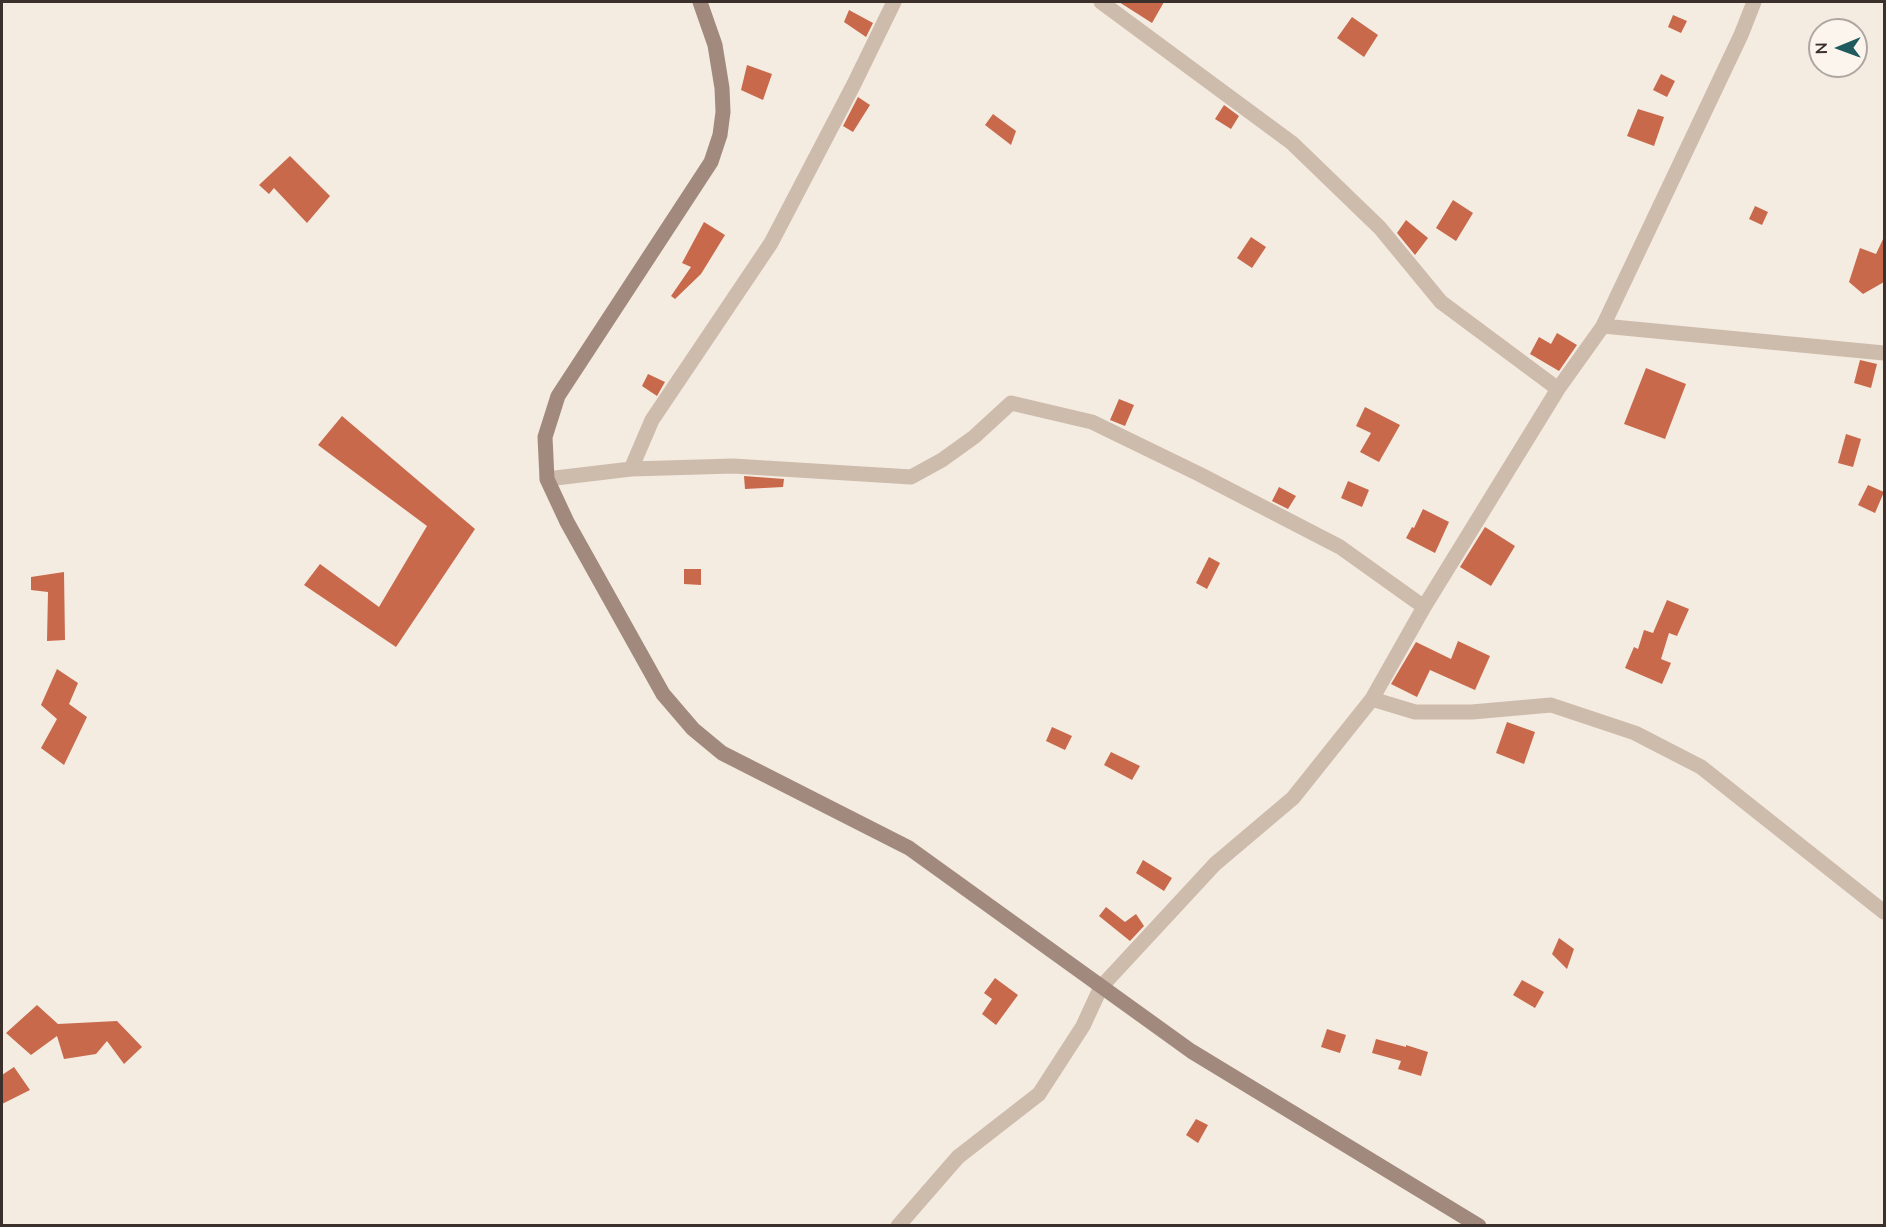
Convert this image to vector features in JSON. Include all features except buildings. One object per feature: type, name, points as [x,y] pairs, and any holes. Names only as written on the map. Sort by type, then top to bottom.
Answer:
[{"type":"main road","points":[[700,2],[715,45],[722,88],[723,112],[720,135],[711,162],[558,396],[544,436],[547,479],[567,522],[663,694],[693,729],[722,753],[909,848],[1191,1051],[1479,1226]]},
{"type":"street","points":[[631,470],[652,420],[771,243],[894,2]]},
{"type":"street","points":[[1101,2],[1292,143],[1380,228],[1441,302],[1558,389]]},
{"type":"street","points":[[898,1226],[958,1157],[1039,1094],[1083,1026],[1101,987],[1215,864],[1293,798],[1372,699],[1424,607],[1558,389],[1603,326],[1742,35],[1754,2]]},
{"type":"street","points":[[1603,326],[1884,353]]},
{"type":"street","points":[[547,479],[631,470],[734,466],[911,477],[942,460],[974,436],[1011,403],[1092,422],[1199,474],[1340,547],[1424,607]]},
{"type":"street","points":[[1372,699],[1415,712],[1472,712],[1551,705],[1635,733],[1701,767],[1884,912]]}]
